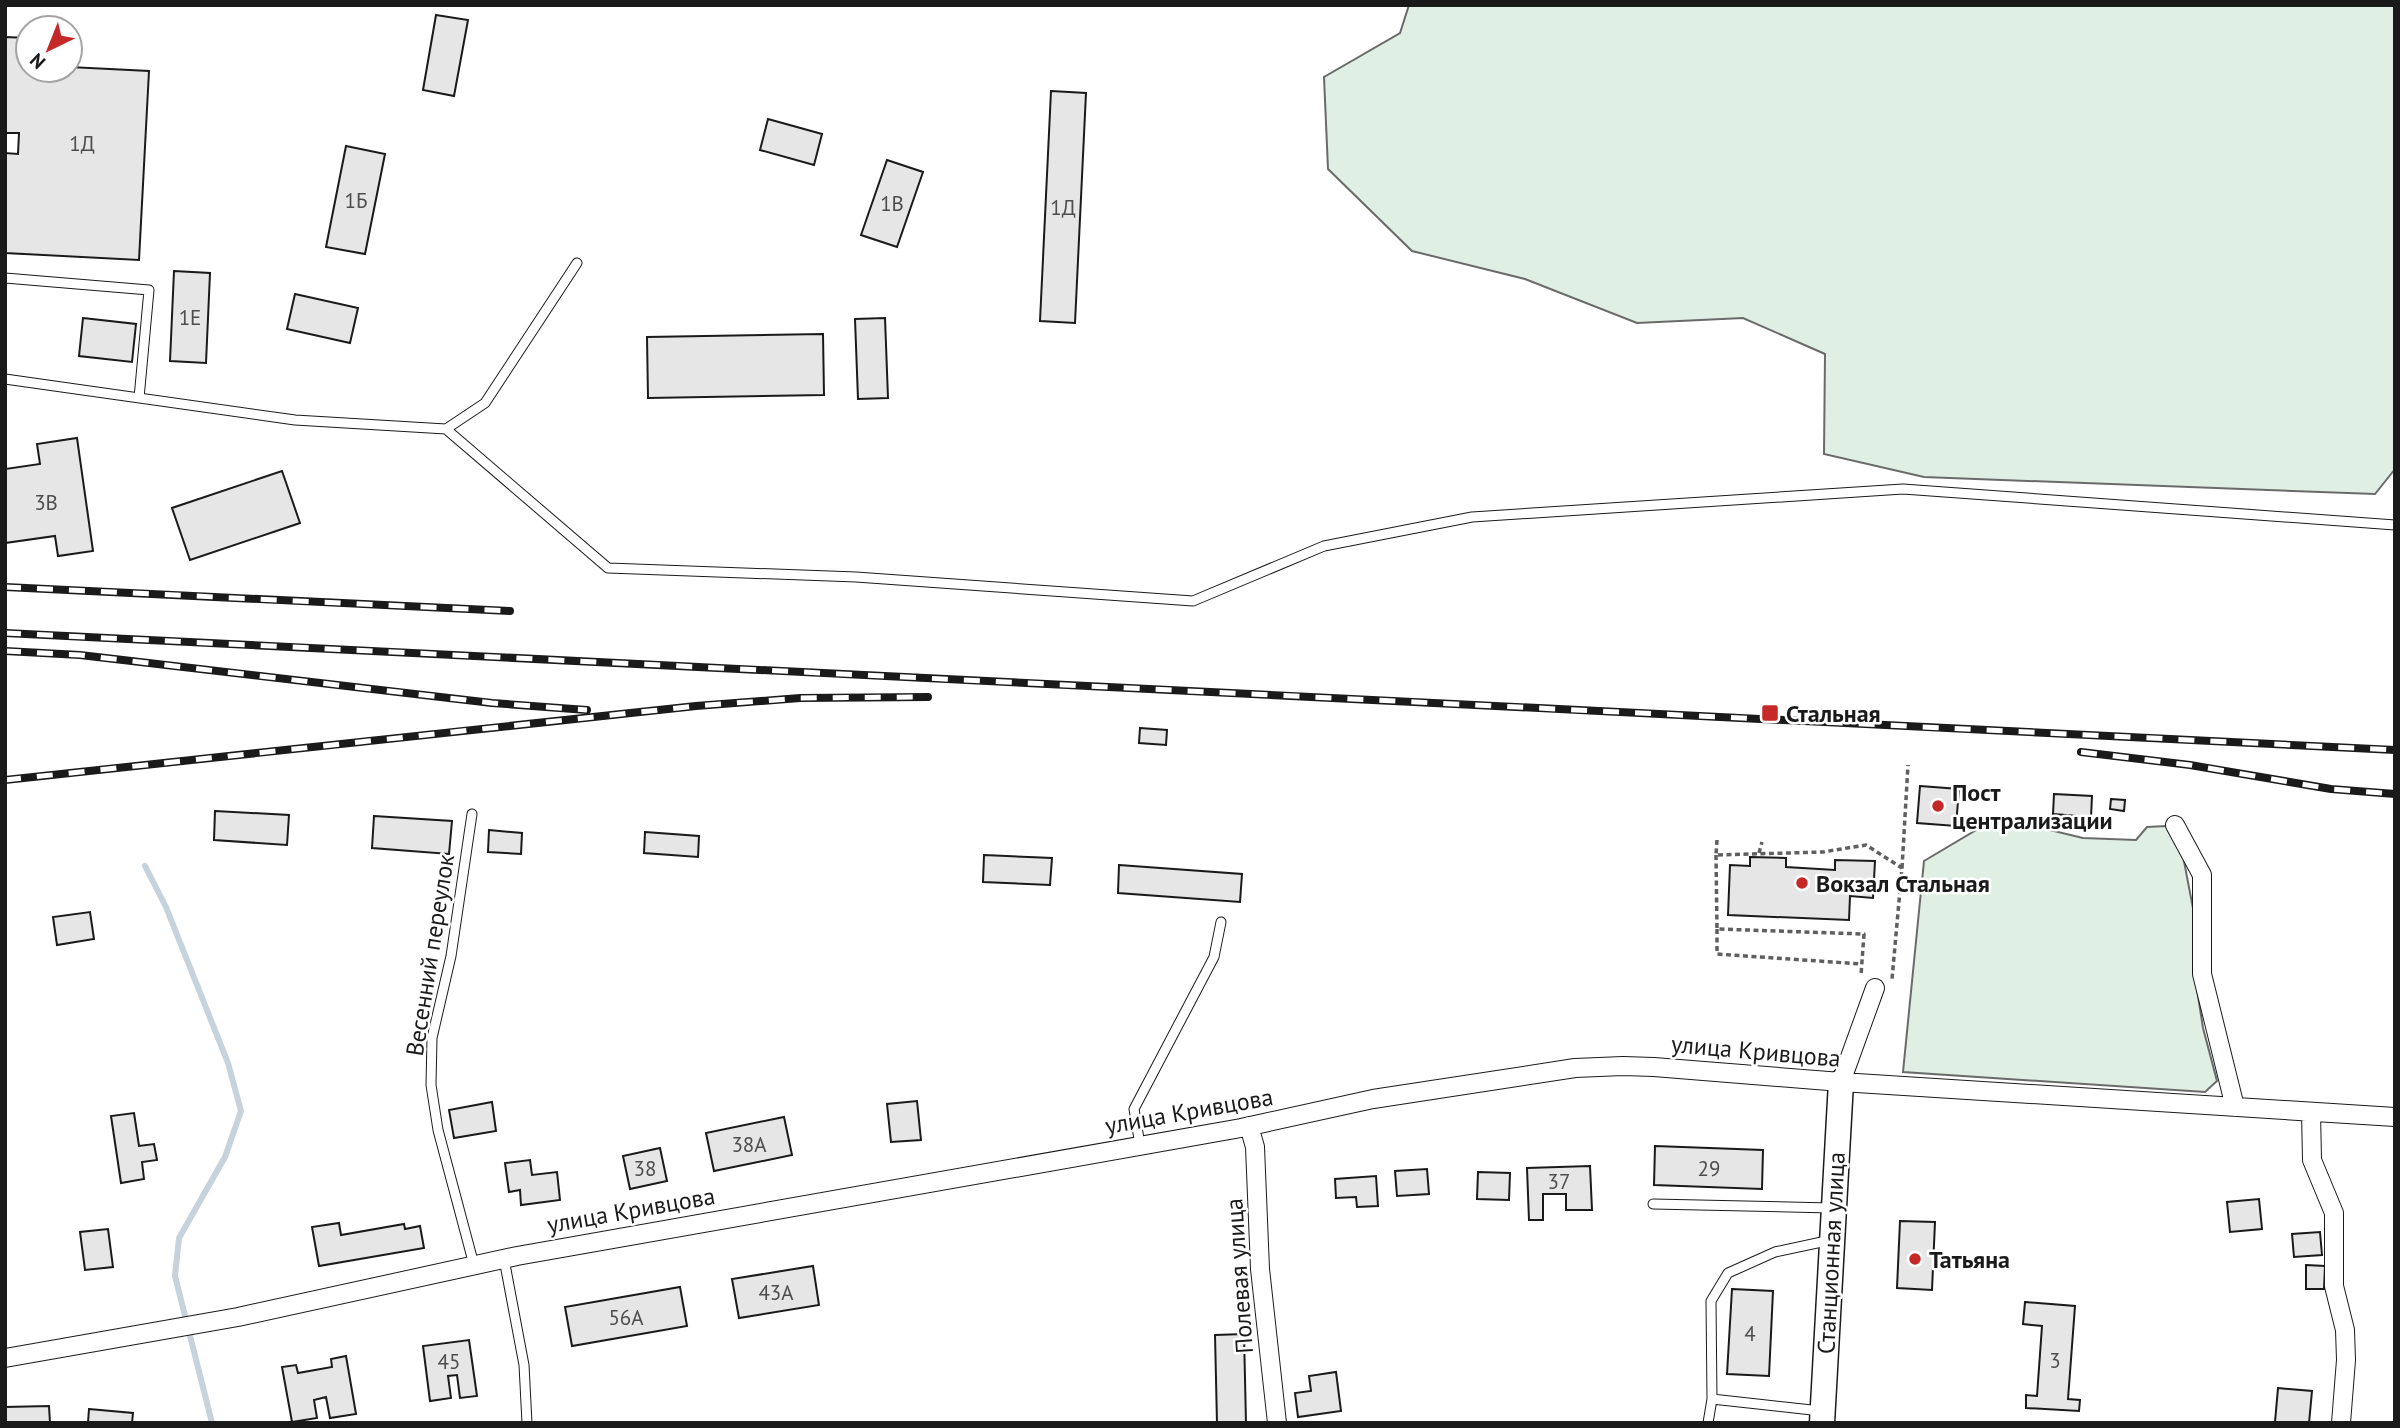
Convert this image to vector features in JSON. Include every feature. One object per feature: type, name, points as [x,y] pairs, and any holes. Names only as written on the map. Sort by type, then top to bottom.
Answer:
[{"type":"street","points":[[2175,825],[2202,875],[2202,974],[2235,1107]]},
{"type":"street","points":[[1841,1082],[1875,988]]},
{"type":"street","name":"улица Кривцова","points":[[5,1359],[238,1317],[503,1258],[1249,1126],[1373,1099],[1575,1068],[1654,1067],[1841,1082],[2395,1117]]},
{"type":"street","name":"Станционная улица","points":[[1822,1417],[1841,1082]]},
{"type":"street","points":[[2311,1112],[2312,1160],[2334,1213],[2334,1278],[2344,1330],[2346,1360],[2341,1423]]},
{"type":"street","name":"Полевая улица","points":[[1249,1126],[1255,1147],[1260,1269],[1277,1423]]},
{"type":"lane","points":[[5,379],[295,420],[446,429],[485,403],[577,263]]},
{"type":"lane","points":[[5,278],[149,290],[139,398]]},
{"type":"lane","points":[[446,429],[608,568],[856,577],[1193,601],[1324,546],[1472,517],[1903,489],[2395,525]]},
{"type":"lane","name":"Весенний переулок","points":[[472,814],[451,956],[432,1038],[431,1085],[438,1129],[474,1265]]},
{"type":"lane","points":[[1140,1145],[1133,1109],[1214,957],[1221,922]]},
{"type":"lane","points":[[1653,1204],[1834,1208]]},
{"type":"lane","points":[[1708,1423],[1712,1399],[1711,1301],[1728,1273],[1775,1252],[1831,1240]]},
{"type":"lane","points":[[503,1258],[524,1365],[527,1423]]},
{"type":"lane","points":[[1712,1399],[1822,1417]]},
{"type":"path","points":[[1892,979],[1908,765]]},
{"type":"path","points":[[1717,841],[1717,954],[1862,964]]},
{"type":"path","points":[[1759,853],[1762,842]]},
{"type":"path","points":[[1716,855],[1823,852],[1866,845],[1902,868]]},
{"type":"path","points":[[1717,929],[1864,934],[1861,975]]},
{"type":"green space","points":[[1409,5],[2395,5],[2395,469],[2375,494],[1924,477],[1824,454],[1825,354],[1743,318],[1637,323],[1525,279],[1412,251],[1328,169],[1324,77],[1400,33]]},
{"type":"green space","points":[[2004,819],[2083,838],[2136,840],[2147,827],[2166,826],[2183,856],[2197,929],[2196,983],[2203,1028],[2217,1081],[2205,1092],[1903,1072],[1924,861],[1983,826]]},
{"type":"building","points":[[436,15],[468,20],[454,96],[423,90]]},
{"type":"building","points":[[5,37],[14,37],[14,84],[84,84],[84,68],[149,71],[139,260],[5,253],[5,153],[18,154],[19,133],[5,133]]},
{"type":"building","points":[[1051,91],[1086,93],[1075,323],[1040,321]]},
{"type":"building","points":[[768,119],[822,134],[814,165],[760,150]]},
{"type":"building","points":[[346,146],[385,154],[365,254],[326,247]]},
{"type":"building","points":[[887,160],[923,172],[897,247],[861,235]]},
{"type":"building","points":[[174,271],[210,273],[206,363],[170,361]]},
{"type":"building","points":[[295,294],[358,308],[350,343],[287,329]]},
{"type":"building","points":[[83,318],[136,324],[132,362],[79,356]]},
{"type":"building","points":[[885,318],[888,398],[858,399],[855,319]]},
{"type":"building","points":[[823,334],[824,395],[648,398],[647,337]]},
{"type":"building","points":[[77,438],[93,551],[58,556],[55,536],[5,543],[5,469],[40,464],[37,444]]},
{"type":"building","points":[[282,471],[300,523],[190,560],[172,508]]},
{"type":"building","points":[[1140,728],[1167,730],[1166,745],[1139,743]]},
{"type":"building","name":"Пост централизации","points":[[1920,786],[1959,789],[1956,826],[1917,823]]},
{"type":"building","points":[[2054,794],[2092,796],[2091,817],[2053,814]]},
{"type":"building","points":[[2111,799],[2125,800],[2124,811],[2110,809]]},
{"type":"building","points":[[215,811],[289,815],[287,845],[214,840]]},
{"type":"building","points":[[374,816],[452,821],[449,854],[372,848]]},
{"type":"building","points":[[489,830],[522,833],[521,854],[488,852]]},
{"type":"building","points":[[645,832],[699,836],[698,857],[644,853]]},
{"type":"building","points":[[984,855],[1052,858],[1050,885],[983,882]]},
{"type":"building","name":"Вокзал Стальная","points":[[1750,857],[1786,858],[1786,867],[1835,870],[1835,860],[1875,861],[1873,898],[1850,896],[1849,920],[1728,915],[1730,865],[1750,866]]},
{"type":"building","points":[[1119,865],[1242,874],[1240,902],[1118,893]]},
{"type":"building","points":[[90,912],[94,939],[57,945],[53,917]]},
{"type":"building","points":[[917,1101],[921,1140],[891,1142],[887,1104]]},
{"type":"building","points":[[492,1102],[496,1131],[454,1138],[449,1110]]},
{"type":"building","points":[[134,1113],[139,1146],[154,1144],[157,1160],[142,1162],[144,1179],[121,1183],[111,1116]]},
{"type":"building","points":[[784,1117],[792,1155],[714,1171],[706,1133]]},
{"type":"building","points":[[1655,1146],[1763,1150],[1762,1189],[1654,1185]]},
{"type":"building","points":[[660,1148],[667,1181],[630,1189],[623,1156]]},
{"type":"building","points":[[530,1160],[532,1175],[557,1172],[560,1200],[521,1205],[520,1190],[509,1192],[505,1163]]},
{"type":"building","points":[[1590,1166],[1592,1210],[1566,1210],[1566,1194],[1543,1194],[1543,1220],[1529,1220],[1527,1168]]},
{"type":"building","points":[[1427,1169],[1429,1194],[1397,1196],[1395,1171]]},
{"type":"building","points":[[1478,1172],[1510,1173],[1509,1200],[1477,1199]]},
{"type":"building","points":[[1376,1176],[1378,1206],[1357,1207],[1356,1197],[1336,1198],[1335,1179]]},
{"type":"building","points":[[2259,1199],[2262,1229],[2230,1232],[2227,1202]]},
{"type":"building","points":[[1900,1221],[1935,1222],[1932,1290],[1897,1288]]},
{"type":"building","points":[[339,1223],[341,1235],[404,1224],[405,1229],[420,1226],[424,1248],[319,1266],[312,1227]]},
{"type":"building","points":[[108,1229],[113,1267],[85,1270],[80,1232]]},
{"type":"building","points":[[2320,1232],[2322,1255],[2294,1257],[2292,1234]]},
{"type":"building","points":[[2306,1265],[2325,1266],[2324,1289],[2306,1289]]},
{"type":"building","points":[[813,1266],[819,1305],[739,1318],[732,1279]]},
{"type":"building","points":[[680,1287],[687,1326],[572,1346],[565,1307]]},
{"type":"building","points":[[1732,1289],[1773,1291],[1769,1376],[1727,1374]]},
{"type":"building","points":[[2025,1302],[2075,1306],[2068,1399],[2080,1400],[2079,1411],[2026,1408],[2026,1395],[2037,1396],[2042,1326],[2023,1324]]},
{"type":"building","points":[[1244,1334],[1246,1423],[1217,1423],[1215,1335]]},
{"type":"building","points":[[469,1340],[477,1396],[460,1398],[457,1375],[448,1376],[451,1398],[430,1401],[423,1346]]},
{"type":"building","points":[[346,1356],[356,1414],[330,1418],[326,1397],[314,1400],[317,1418],[292,1422],[282,1367],[296,1365],[298,1373],[332,1367],[331,1359]]},
{"type":"building","points":[[1336,1372],[1341,1411],[1298,1417],[1295,1393],[1311,1391],[1309,1376]]},
{"type":"building","points":[[2278,1388],[2312,1391],[2309,1423],[2275,1422]]},
{"type":"building","points":[[49,1406],[50,1423],[5,1423],[5,1407]]},
{"type":"building","points":[[89,1409],[133,1413],[132,1423],[88,1423]]},
{"type":"waterway","points":[[145,866],[166,907],[228,1063],[241,1111],[225,1157],[179,1238],[175,1276],[212,1423]]},
{"type":"railway","points":[[5,587],[510,611]]},
{"type":"railway","points":[[5,633],[2395,750]]},
{"type":"railway","points":[[5,651],[80,655],[492,703],[587,710]]},
{"type":"railway","points":[[5,780],[696,706],[800,698],[928,697]]},
{"type":"railway","points":[[2081,752],[2190,765],[2331,789],[2395,794]]},
{"type":"place","name":"Стальная","points":[[1770,713]]},
{"type":"place","name":"Пост централизации","points":[[1938,806]]},
{"type":"place","name":"Вокзал Стальная","points":[[1802,883]]},
{"type":"place","name":"Татьяна","points":[[1915,1259]]}]
